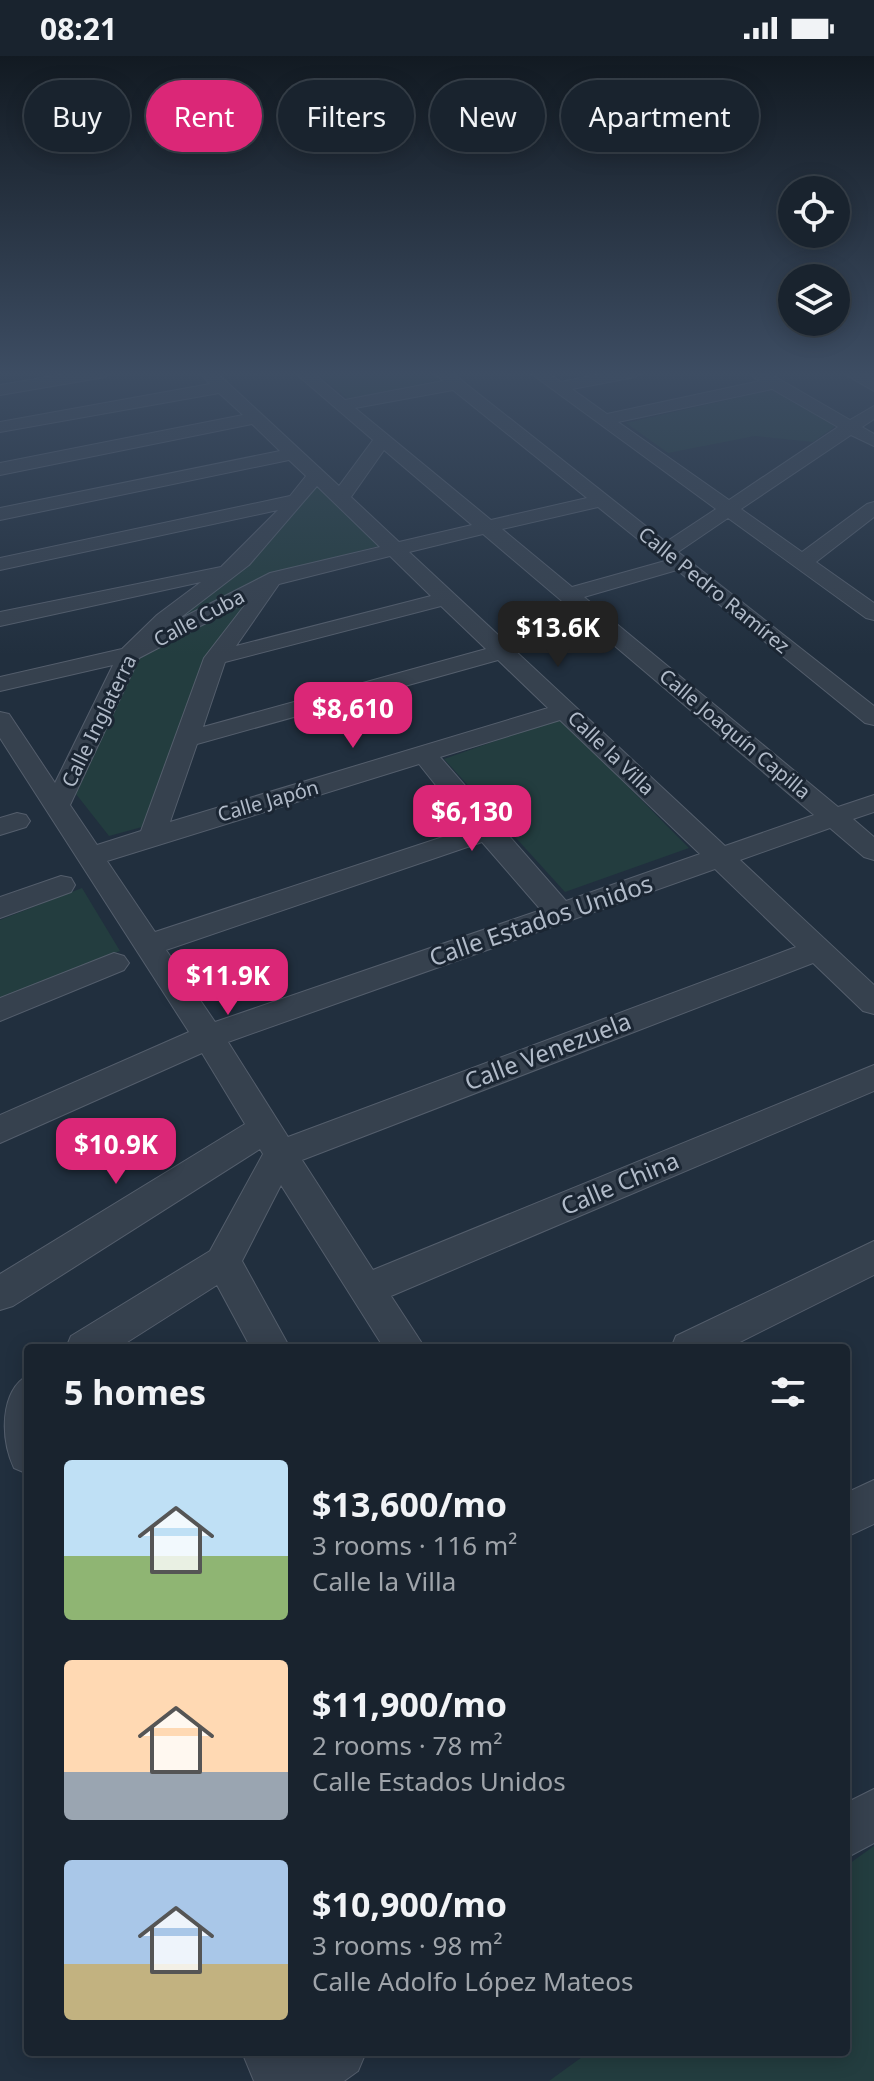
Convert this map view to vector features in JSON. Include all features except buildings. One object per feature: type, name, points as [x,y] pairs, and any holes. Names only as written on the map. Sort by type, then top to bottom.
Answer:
[{"type":"street","points":[[0,514],[230,466]]},
{"type":"street","name":"Calle la Villa","points":[[310,466],[719,859],[874,1003]]},
{"type":"street","points":[[341,497],[363,466]]},
{"type":"street","name":"Calle Joaquín Capilla","points":[[416,466],[874,851]]},
{"type":"street","name":"Calle Pedro Ramírez","points":[[559,466],[874,718]]},
{"type":"street","points":[[670,466],[874,613]]},
{"type":"street","points":[[571,594],[673,557],[731,509],[792,466]]},
{"type":"street","name":"Calle Inglaterra","points":[[57,805],[130,654],[148,632],[167,616],[232,569],[317,474]]},
{"type":"street","points":[[0,564],[296,500]]},
{"type":"street","name":"Calle Cuba","points":[[0,684],[130,654],[277,577],[601,500]]},
{"type":"street","points":[[802,562],[874,508]]},
{"type":"street","points":[[0,619],[232,569]]},
{"type":"street","points":[[153,834],[215,658],[277,577]]},
{"type":"street","points":[[215,658],[447,598]]},
{"type":"street","points":[[187,739],[504,651]]},
{"type":"street","name":"Calle Japón","points":[[90,857],[153,834],[425,755],[566,710]]},
{"type":"street","points":[[0,719],[9,751],[57,805],[208,1037],[365,1290],[403,1344]]},
{"type":"street","points":[[425,755],[561,914]]},
{"type":"street","name":"Calle Estados Unidos","points":[[0,1130],[208,1037],[874,803]]},
{"type":"street","points":[[149,945],[487,831]]},
{"type":"street","points":[[0,908],[61,885]]},
{"type":"street","name":"Calle Venezuela","points":[[0,1294],[272,1142],[817,950]]},
{"type":"street","points":[[0,1010],[114,963]]},
{"type":"street","name":"Calle China","points":[[365,1290],[874,1077]]},
{"type":"street","points":[[91,1344],[223,1262],[272,1142]]},
{"type":"street","points":[[698,1344],[874,1257]]},
{"type":"street","points":[[223,1262],[269,1344]]},
{"type":"street","points":[[24,1400],[18,1424],[24,1447]]},
{"type":"street","points":[[850,1514],[874,1501]]},
{"type":"street","points":[[850,1830],[874,1813]]},
{"type":"street","points":[[271,2056],[281,2081]]},
{"type":"street","points":[[295,2081],[333,2056]]},
{"type":"green space","points":[[317,484],[379,546],[278,572],[165,629],[248,567]]},
{"type":"green space","points":[[258,591],[211,653],[142,827],[109,836],[76,794],[139,654]]},
{"type":"green space","points":[[560,718],[689,848],[565,892],[444,759]]},
{"type":"green space","points":[[82,888],[120,951],[0,998],[0,920]]},
{"type":"green space","points":[[874,1846],[874,2081],[549,2081],[583,2056],[850,2056],[850,1863]]}]
